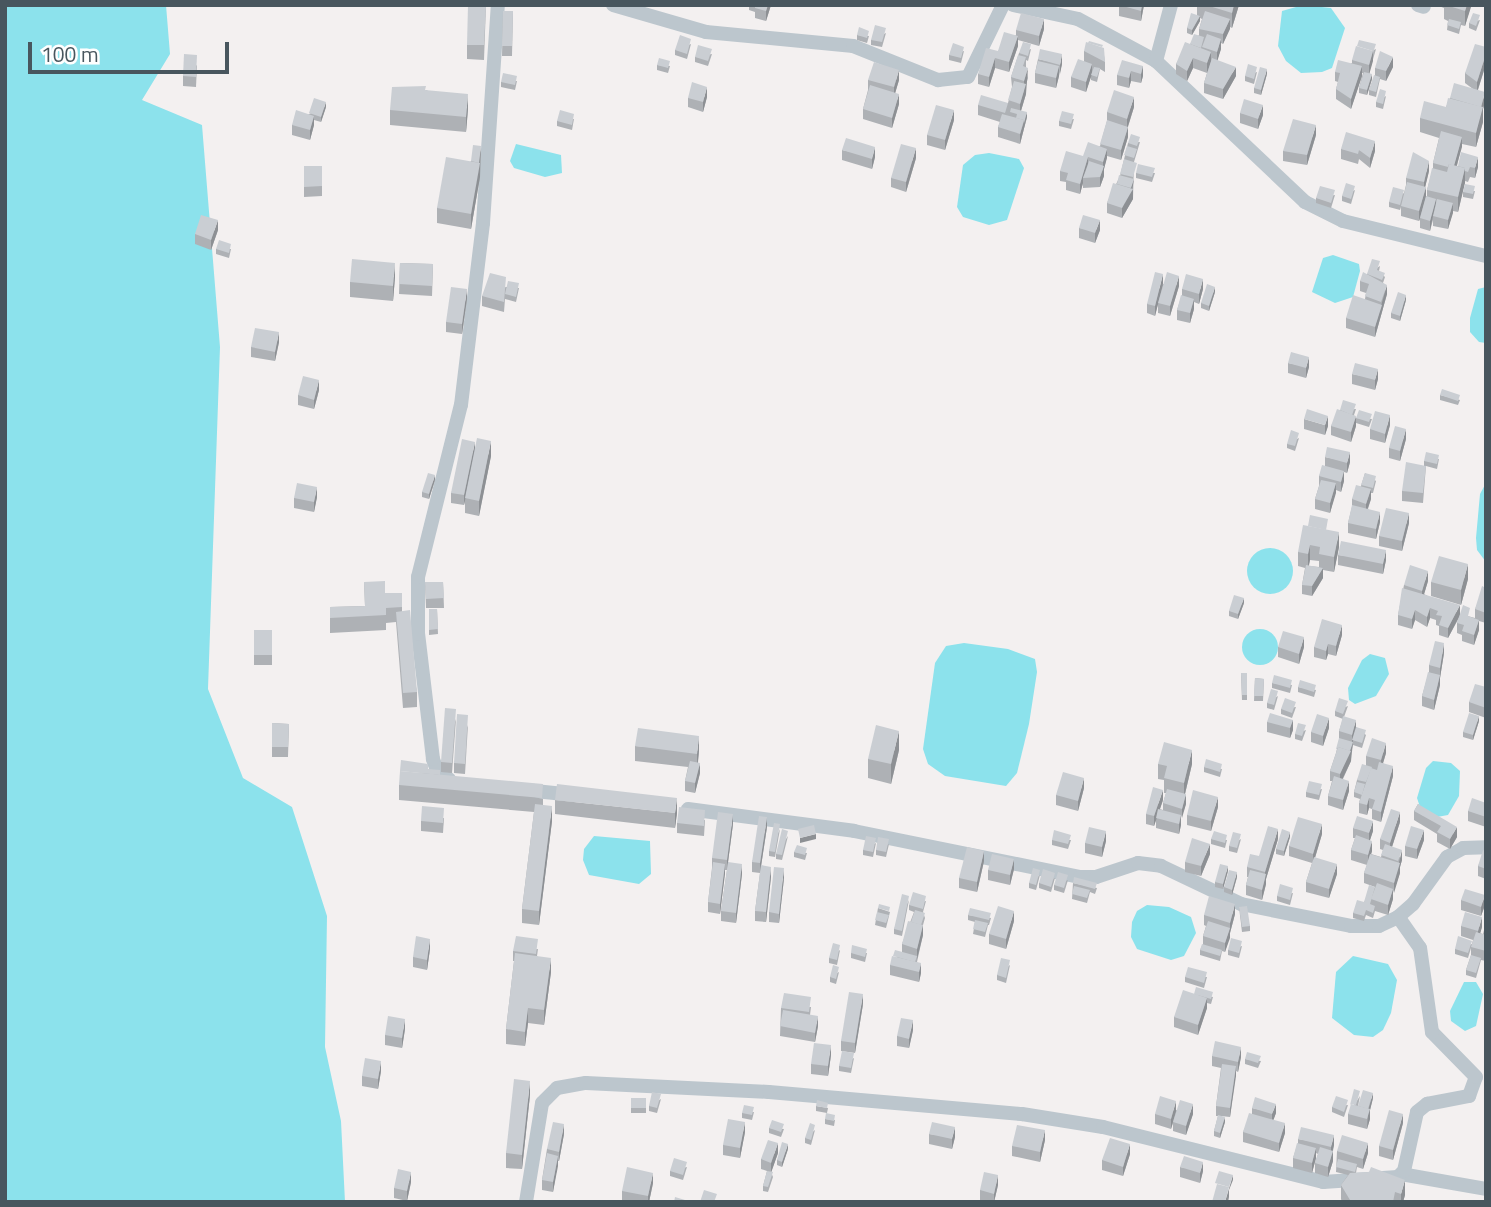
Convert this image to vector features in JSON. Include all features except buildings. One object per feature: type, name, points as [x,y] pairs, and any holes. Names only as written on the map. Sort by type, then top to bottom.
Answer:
[{"type":"street","points":[[460,782],[438,773],[433,760],[418,634],[418,577],[463,393],[484,223],[498,5]]},
{"type":"street","points":[[613,5],[706,32],[853,46],[938,80],[968,78],[1003,5]]},
{"type":"street","points":[[1013,5],[1078,19],[1156,61],[1305,202],[1343,220],[1486,256]]},
{"type":"street","points":[[1156,61],[1171,5]]},
{"type":"street","points":[[510,789],[592,797]]},
{"type":"street","points":[[666,806],[854,831],[1080,877],[1096,877],[1138,863],[1161,866],[1241,904],[1351,926],[1379,926],[1398,918],[1413,904],[1447,857],[1463,848],[1486,848]]},
{"type":"street","points":[[1398,918],[1420,948],[1432,1032],[1476,1077],[1469,1096],[1427,1104],[1417,1112],[1401,1174]]},
{"type":"street","points":[[526,1202],[541,1103],[558,1088],[586,1083],[769,1092],[1022,1114],[1103,1127],[1323,1182],[1401,1174],[1486,1189]]},
{"type":"water","points":[[5,5],[166,5],[170,54],[142,100],[202,125],[220,347],[208,689],[243,778],[292,807],[327,916],[325,1047],[341,1121],[345,1202],[5,1202]]},
{"type":"water","points":[[1303,5],[1331,8],[1345,28],[1332,68],[1322,72],[1301,73],[1286,61],[1278,46],[1282,11]]},
{"type":"water","points":[[516,144],[561,155],[562,173],[545,177],[514,168],[510,161]]},
{"type":"water","points":[[989,153],[1019,159],[1024,168],[1007,220],[989,225],[963,217],[957,207],[963,165],[975,155]]},
{"type":"water","points":[[1333,255],[1359,264],[1360,271],[1353,297],[1335,303],[1312,292],[1323,258]]},
{"type":"water","points":[[1486,287],[1486,343],[1479,342],[1470,332],[1470,318],[1478,289]]},
{"type":"water","points":[[1486,483],[1486,562],[1477,550],[1476,538],[1480,494]]},
{"type":"water","points":[[1270,548],[1286,555],[1293,571],[1286,587],[1270,594],[1254,587],[1247,571],[1254,555]]},
{"type":"water","points":[[1260,629],[1273,634],[1278,647],[1273,660],[1260,665],[1247,660],[1242,647],[1247,634]]},
{"type":"water","points":[[964,643],[1008,649],[1035,659],[1037,672],[1029,724],[1017,773],[1006,786],[945,776],[928,764],[923,749],[935,663],[946,646]]},
{"type":"water","points":[[1370,654],[1385,658],[1389,674],[1376,696],[1355,704],[1349,700],[1348,688],[1362,660]]},
{"type":"water","points":[[1433,761],[1451,763],[1460,771],[1459,796],[1448,815],[1437,817],[1420,807],[1417,798],[1426,768]]},
{"type":"water","points":[[594,836],[650,841],[651,874],[639,884],[589,875],[583,860],[584,849]]},
{"type":"water","points":[[1147,905],[1169,907],[1191,917],[1196,933],[1184,956],[1171,960],[1137,949],[1131,937],[1132,922],[1137,911]]},
{"type":"water","points":[[1353,956],[1388,964],[1397,980],[1391,1013],[1383,1030],[1373,1037],[1354,1035],[1332,1018],[1336,972]]},
{"type":"water","points":[[1464,982],[1476,982],[1483,994],[1476,1026],[1465,1031],[1451,1021],[1450,1011]]}]
